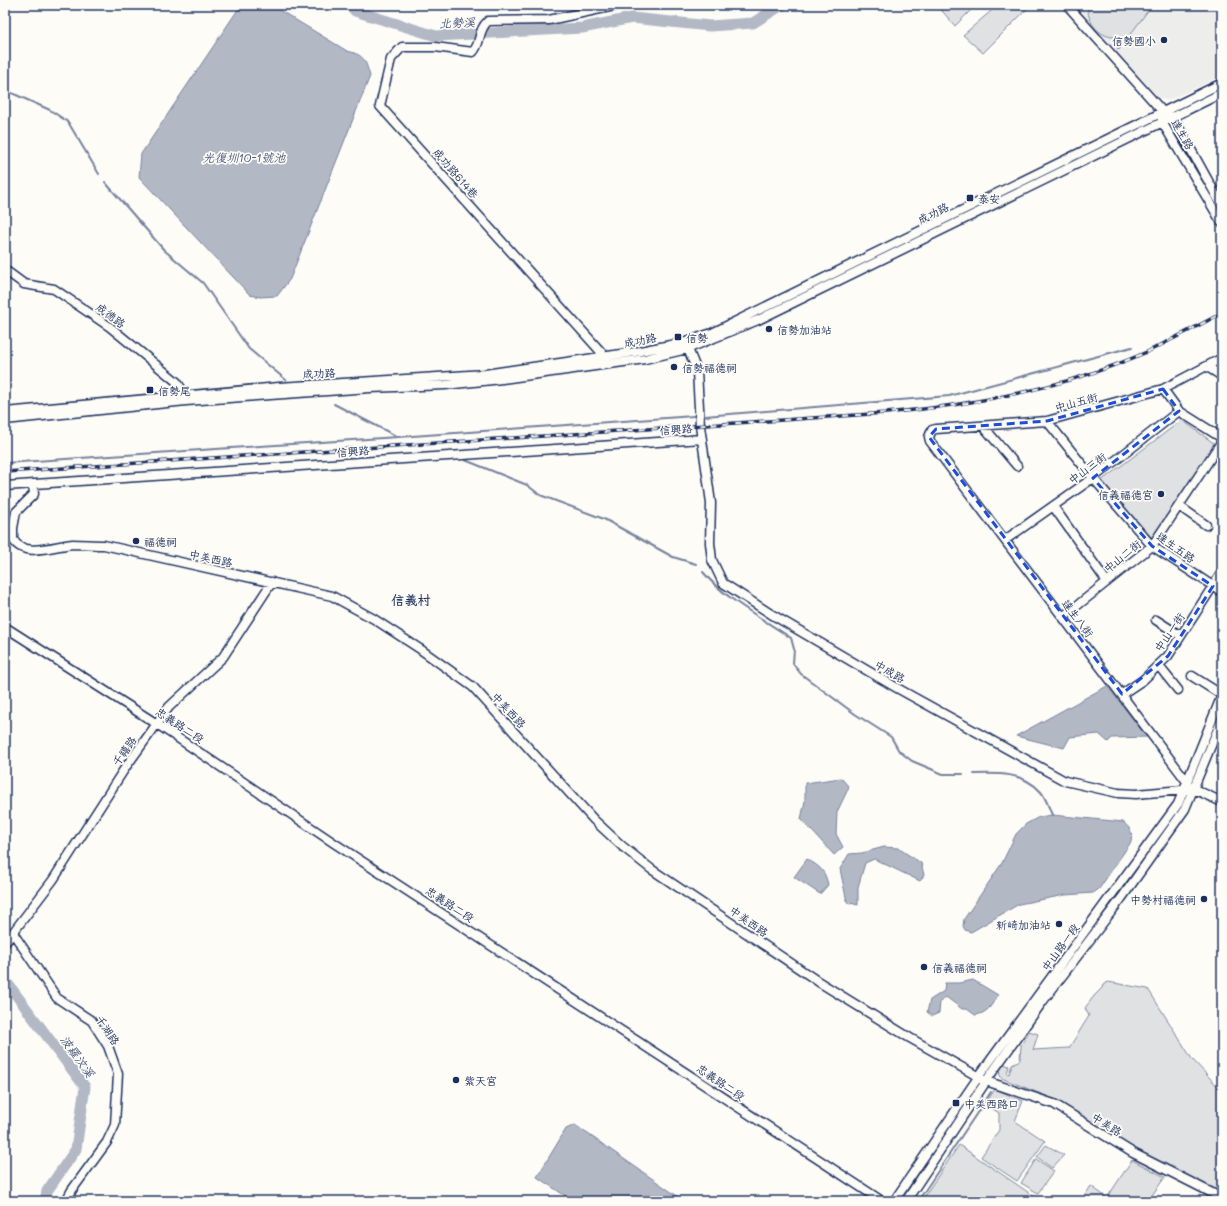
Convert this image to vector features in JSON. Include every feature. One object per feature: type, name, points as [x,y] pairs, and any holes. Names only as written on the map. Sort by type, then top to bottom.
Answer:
[{"type":"street","name":"成功路614巷","points":[[604,360],[602,353],[380,106],[391,59],[402,47],[435,47],[473,52],[477,47],[480,31],[488,21],[549,20],[619,5]]},
{"type":"street","points":[[1067,5],[1163,112]]},
{"type":"street","name":"成功路","points":[[5,420],[279,386],[485,374],[604,360],[635,352],[686,346],[1064,164],[1222,83]]},
{"type":"street","name":"成功路","points":[[1064,164],[1173,117],[1222,92]]},
{"type":"street","name":"達生路","points":[[1222,206],[1173,117],[1163,112],[1162,122],[1222,223]]},
{"type":"street","name":"成德路","points":[[5,270],[24,284],[54,289],[110,327],[177,382],[186,398]]},
{"type":"street","name":"中成路","points":[[686,346],[697,371],[700,426],[711,503],[709,530],[712,560],[723,583],[897,688],[1065,781],[1118,792],[1136,794],[1189,787]]},
{"type":"street","name":"中山五街","points":[[929,434],[932,430],[936,429],[1047,421],[1163,389],[1222,358]]},
{"type":"street","points":[[1206,366],[1222,376]]},
{"type":"street","points":[[1163,389],[1179,411],[1222,440]]},
{"type":"street","name":"成功路","points":[[5,412],[186,398]]},
{"type":"street","name":"中山三街","points":[[1005,540],[1093,478],[1179,411]]},
{"type":"street","name":"達生五路","points":[[1047,421],[1093,478],[1152,546],[1222,592]]},
{"type":"street","points":[[984,426],[1017,466]]},
{"type":"street","name":"達生八街","points":[[929,434],[930,441],[1064,616],[1189,787],[1222,802]]},
{"type":"street","name":"信興路","points":[[5,486],[702,439]]},
{"type":"street","name":"中山二街","points":[[1064,616],[1152,546],[1222,440]]},
{"type":"street","name":"中美西路","points":[[33,484],[34,494],[19,508],[13,528],[13,539],[15,543],[25,549],[73,544],[104,545],[332,596],[374,619],[420,649],[473,687],[594,820],[622,846],[651,869],[819,982],[910,1038],[983,1079]]},
{"type":"street","points":[[1053,506],[1107,582]]},
{"type":"street","points":[[1179,506],[1206,525]]},
{"type":"street","name":"中山一街","points":[[1122,694],[1143,680],[1168,656],[1222,572]]},
{"type":"street","name":"千禧路","points":[[5,942],[53,880],[126,768],[169,707],[223,657],[272,582]]},
{"type":"street","points":[[1156,620],[1181,636]]},
{"type":"street","name":"忠義路二段","points":[[5,627],[157,724],[334,842],[882,1201]]},
{"type":"street","points":[[1158,665],[1178,690]]},
{"type":"street","points":[[1192,676],[1222,695]]},
{"type":"street","name":"中山路一段","points":[[1040,999],[1087,944],[1185,808],[1189,787],[1222,695]]},
{"type":"street","name":"中山路一段","points":[[894,1201],[983,1079],[1081,938],[1178,804],[1189,787],[1222,719]]},
{"type":"street","name":"千湖路","points":[[12,933],[57,998],[92,1021],[108,1046],[118,1074],[115,1126],[107,1142],[72,1190],[66,1201]]},
{"type":"street","points":[[1081,938],[1087,944]]},
{"type":"street","name":"中山路一段","points":[[906,1201],[983,1079]]},
{"type":"street","name":"中美路","points":[[983,1079],[1054,1104],[1133,1153],[1222,1198]]},
{"type":"highlighted area","points":[[1163,389],[1179,411],[1093,478],[1152,546],[1213,586],[1168,656],[1122,694],[929,437],[936,429],[1047,421]]},
{"type":"shaded area","points":[[937,5],[976,5],[955,26]]},
{"type":"shaded area","points":[[998,5],[1031,5],[983,53],[963,35]]},
{"type":"shaded area","name":"信勢國小","points":[[1072,5],[1222,5],[1222,76],[1167,101],[1158,97]]},
{"type":"shaded area","points":[[1088,5],[1152,5],[1119,50],[1113,44],[1118,37],[1105,35],[1092,23],[1089,17]]},
{"type":"shaded area","points":[[1182,420],[1215,444],[1152,538],[1101,481]]},
{"type":"shaded area","points":[[1108,982],[1148,989],[1192,1059],[1222,1091],[1222,1194],[1126,1146],[1054,1099],[1001,1078],[999,1072],[1004,1064],[1009,1066],[1007,1073],[1009,1074],[1012,1064],[1020,1060],[1021,1046],[1029,1031],[1038,1034],[1033,1050],[1069,1048],[1089,1016],[1085,1008],[1103,985]]},
{"type":"shaded area","points":[[995,1089],[1023,1101],[1015,1121],[1045,1141],[1017,1181],[981,1157],[999,1130],[999,1113],[985,1104]]},
{"type":"shaded area","points":[[959,1145],[1041,1201],[921,1201]]},
{"type":"shaded area","points":[[1046,1145],[1064,1155],[1052,1168],[1037,1157]]},
{"type":"shaded area","points":[[1036,1159],[1054,1171],[1038,1193],[1021,1183]]},
{"type":"shaded area","points":[[1132,1160],[1165,1177],[1148,1201],[1105,1201]]},
{"type":"shaded area","points":[[1091,1186],[1106,1197],[1103,1201],[1081,1201]]},
{"type":"water","name":"光復圳10-1號池","points":[[241,5],[271,5],[347,51],[361,56],[370,76],[290,279],[277,296],[260,297],[250,295],[139,177],[141,154]]},
{"type":"water","points":[[1107,686],[1147,737],[1112,738],[1108,742],[1099,734],[1070,737],[1064,748],[1016,736]]},
{"type":"water","points":[[841,778],[849,787],[837,812],[836,834],[843,847],[834,855],[801,819],[805,801],[805,783]]},
{"type":"water","points":[[1052,815],[1123,822],[1131,831],[1131,842],[1099,889],[1093,893],[1065,895],[1019,904],[971,932],[965,930],[963,926],[964,919],[1002,863],[1016,834],[1026,824],[1039,817]]},
{"type":"water","points":[[884,847],[898,848],[921,863],[924,875],[920,881],[874,859],[865,863],[858,887],[858,905],[847,902],[840,869],[849,854],[862,853]]},
{"type":"water","points":[[807,859],[819,867],[825,876],[828,885],[820,894],[794,877]]},
{"type":"water","points":[[973,980],[998,995],[986,1011],[975,1015],[967,1009],[962,1009],[946,997],[940,1002],[939,1013],[932,1016],[927,1012],[930,1000],[944,991],[945,983],[959,983]]},
{"type":"water","points":[[575,1125],[683,1200],[573,1201],[537,1177],[566,1129]]},
{"type":"waterway","name":"北勢溪","points":[[350,5],[355,11],[436,36],[582,28],[632,18],[710,26],[753,23],[782,5]]},
{"type":"waterway","points":[[5,90],[50,110],[68,122],[99,174]]},
{"type":"waterway","points":[[105,182],[164,250],[203,283],[249,349],[286,380]]},
{"type":"waterway","points":[[705,416],[949,396],[1132,347]]},
{"type":"waterway","points":[[334,404],[398,437],[694,416]]},
{"type":"waterway","points":[[5,463],[398,437]]},
{"type":"waterway","points":[[465,460],[527,485],[540,495],[604,519],[673,557],[696,564]]},
{"type":"waterway","points":[[703,572],[733,600],[791,638],[794,649],[793,664],[801,674],[855,714],[891,737],[899,751],[912,761],[943,774],[963,774]]},
{"type":"waterway","points":[[974,774],[1010,775],[1027,781],[1041,792],[1052,815]]},
{"type":"waterway","name":"波羅汶溪","points":[[5,980],[85,1087],[76,1149],[47,1191],[45,1201]]},
{"type":"waterway","points":[[918,1201],[991,1092]]},
{"type":"railway","points":[[5,472],[919,410],[986,400],[1020,393],[1086,375],[1149,351],[1222,313]]},
{"type":"place","name":"信勢國小","points":[[1164,40]]},
{"type":"place","name":"泰安","points":[[970,198]]},
{"type":"place","name":"信勢加油站","points":[[769,329]]},
{"type":"place","name":"信勢","points":[[678,337]]},
{"type":"place","name":"信勢福德祠","points":[[674,367]]},
{"type":"place","name":"信勢尾","points":[[150,390]]},
{"type":"place","name":"信義福德宮","points":[[1161,494]]},
{"type":"place","name":"福德祠","points":[[136,541]]},
{"type":"place","name":"中勢村福德祠","points":[[1204,899]]},
{"type":"place","name":"新崎加油站","points":[[1059,924]]},
{"type":"place","name":"信義福德祠","points":[[924,967]]},
{"type":"place","name":"紫天宮","points":[[456,1080]]},
{"type":"place","name":"中美西路口","points":[[956,1103]]},
{"type":"district","name":"信義村","points":[[411,599]]}]
